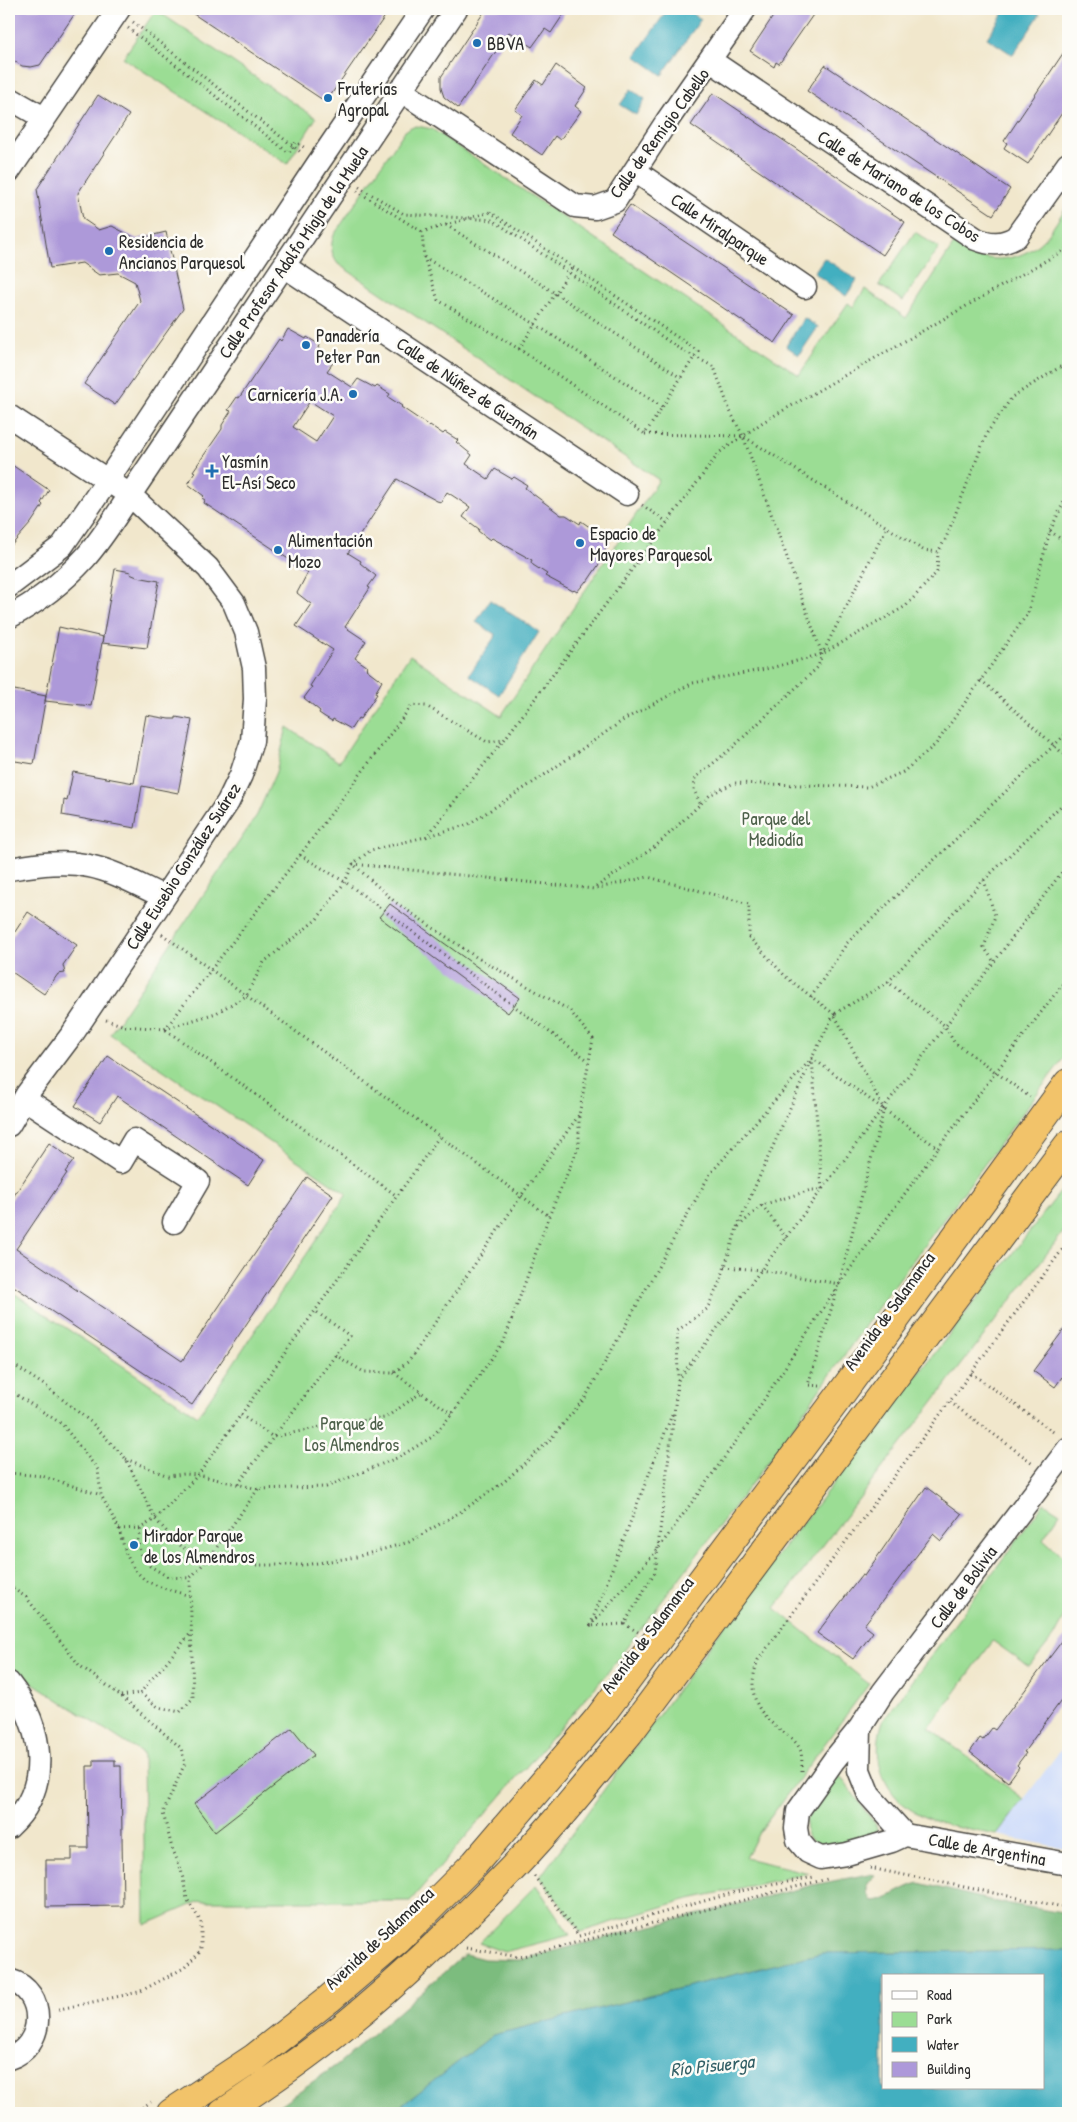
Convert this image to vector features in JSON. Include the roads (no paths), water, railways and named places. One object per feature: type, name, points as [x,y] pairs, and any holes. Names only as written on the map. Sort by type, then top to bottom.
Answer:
[{"type":"highway","name":"Avenida de Salamanca","points":[[165,2105],[254,2058],[329,1999],[398,1940],[475,1863],[598,1719],[826,1414],[1068,1083]]},
{"type":"highway","points":[[224,2113],[270,2082],[348,2023],[421,1959],[504,1877],[573,1800],[629,1733],[1068,1145]]},
{"type":"street","name":"Calle Profesor Adolfo Miaja de la Muela","points":[[9,586],[62,546],[423,9]]},
{"type":"street","name":"Calle Profesor Adolfo Miaja de la Muela","points":[[9,617],[21,611],[66,577],[86,557],[130,495],[456,9]]},
{"type":"street","name":"Calle de Remigio Cabello","points":[[400,90],[575,206],[595,208],[615,200],[745,9]]},
{"type":"street","points":[[9,171],[116,12]]},
{"type":"street","name":"Calle de Mariano de los Cobos","points":[[711,60],[976,240],[989,244],[1006,243],[1016,237],[1068,164]]},
{"type":"street","points":[[9,98],[44,118]]},
{"type":"street","name":"Calle Miralparque","points":[[635,170],[805,287]]},
{"type":"street","name":"Calle de Núñez de Guzmán","points":[[284,266],[627,494]]},
{"type":"street","name":"Calle Eusebio González Suárez","points":[[9,416],[130,495],[208,568],[234,603],[246,632],[254,668],[255,699],[252,741],[241,776],[228,802],[9,1124]]},
{"type":"street","points":[[9,869],[49,863],[89,866],[117,875],[164,897]]},
{"type":"street","points":[[25,1099],[121,1162],[134,1140],[198,1181],[174,1222]]},
{"type":"street","name":"Calle de Bolivia","points":[[905,1835],[892,1841],[847,1854],[821,1858],[808,1852],[798,1840],[796,1828],[798,1811],[834,1760],[860,1728],[883,1692],[1048,1475],[1064,1443]]},
{"type":"street","points":[[9,1683],[33,1723],[40,1763],[32,1797],[9,1827]]},
{"type":"street","points":[[860,1728],[859,1770],[869,1795],[905,1835]]},
{"type":"street","name":"Calle de Argentina","points":[[905,1835],[1068,1864]]},
{"type":"street","points":[[9,1980],[25,1989],[33,2000],[38,2013],[37,2027],[32,2040],[24,2051],[9,2058]]},
{"type":"water","points":[[668,9],[685,9],[701,19],[662,75],[635,56]]},
{"type":"water","points":[[1006,9],[1032,9],[1040,14],[1013,55],[987,38]]},
{"type":"water","points":[[631,89],[645,99],[636,115],[620,105]]},
{"type":"water","points":[[824,258],[857,280],[846,296],[814,273]]},
{"type":"water","points":[[804,318],[818,327],[799,355],[786,346]]},
{"type":"water","points":[[490,600],[539,632],[499,695],[469,675],[496,635],[476,622]]},
{"type":"water","name":"Río Pisuerga","points":[[1068,1950],[1068,2113],[392,2113],[493,2035],[822,1953]]},
{"type":"place","name":"BBVA","points":[[477,43]]},
{"type":"place","name":"Fruterías Agropal","points":[[328,98]]},
{"type":"place","name":"Residencia de Ancianos Parquesol","points":[[109,251]]},
{"type":"place","name":"Panadería Peter Pan","points":[[306,345]]},
{"type":"place","name":"Carnicería J.A.","points":[[353,394]]},
{"type":"place","name":"Yasmín El-Así Seco","points":[[212,471]]},
{"type":"place","name":"Espacio de Mayores Parquesol","points":[[580,543]]},
{"type":"place","name":"Alimentación Mozo","points":[[278,550]]},
{"type":"place","name":"Mirador Parque de los Almendros","points":[[134,1545]]},
{"type":"park label","name":"Parque del Mediodía","points":[[776,828]]},
{"type":"park label","name":"Parque de Los Almendros","points":[[352,1434]]}]
